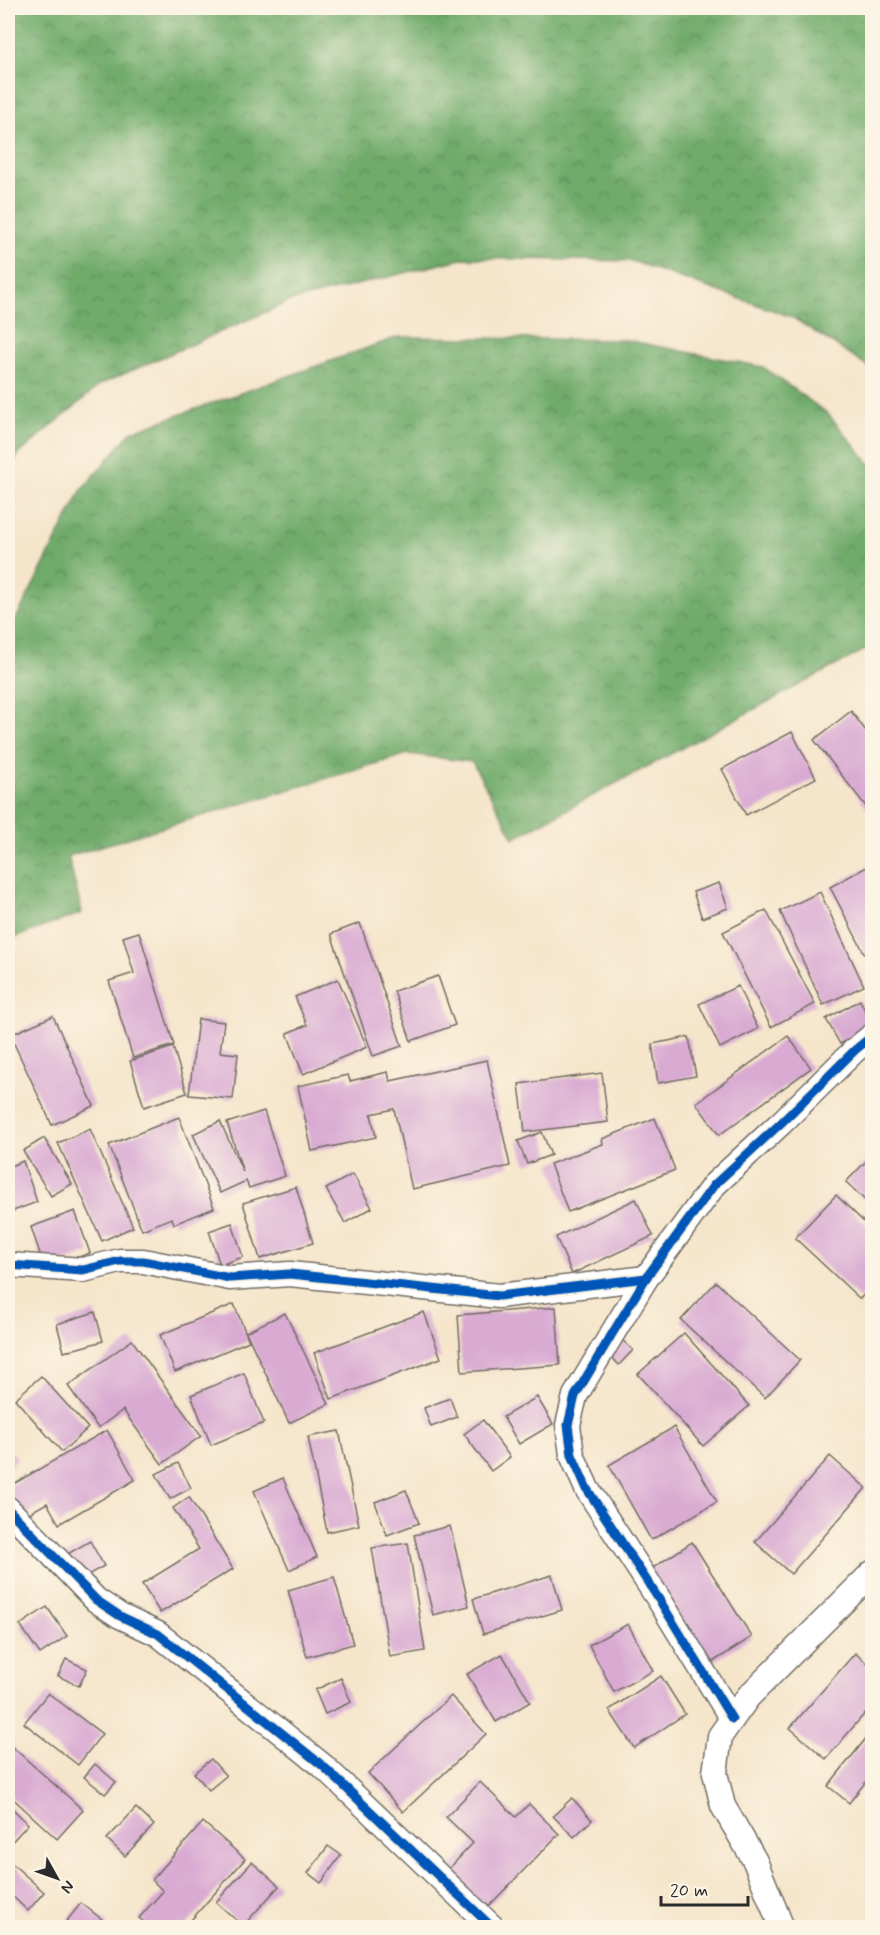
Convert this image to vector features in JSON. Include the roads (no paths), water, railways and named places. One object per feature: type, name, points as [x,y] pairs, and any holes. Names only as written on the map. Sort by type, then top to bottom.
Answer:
[{"type":"street","points":[[732,1719],[660,1601],[587,1489],[572,1455],[568,1425],[575,1396],[646,1278],[714,1185],[855,1050],[873,1036]]},
{"type":"street","points":[[8,1265],[83,1270],[120,1261],[143,1261],[230,1278],[290,1274],[499,1296],[646,1278]]},
{"type":"street","points":[[8,1509],[96,1600],[120,1616],[158,1634],[323,1766],[493,1928]]},
{"type":"street","points":[[782,1928],[755,1861],[723,1806],[715,1773],[720,1736],[748,1697],[873,1573]]}]
